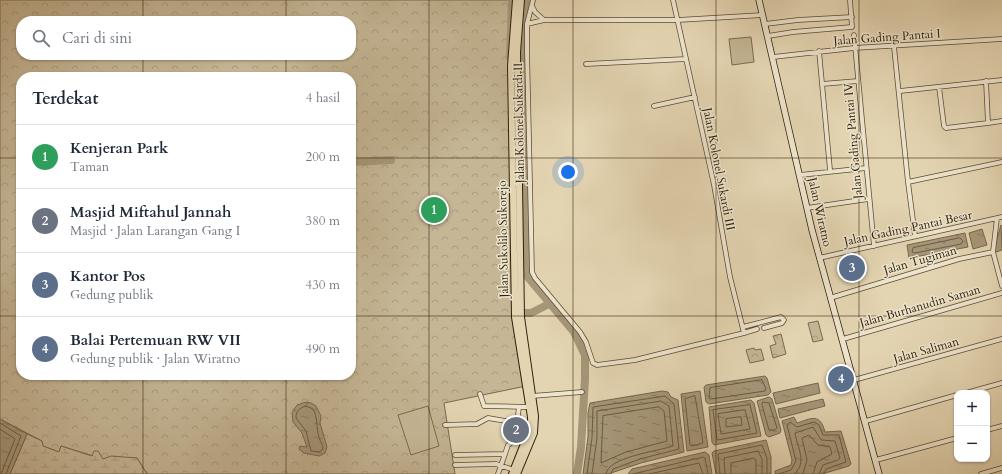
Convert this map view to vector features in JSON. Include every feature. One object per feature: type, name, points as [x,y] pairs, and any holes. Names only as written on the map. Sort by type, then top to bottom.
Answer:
[{"type":"main road","name":"Jalan Sukolilo Sukorejo","points":[[516,0],[512,66],[512,114],[518,297]]},
{"type":"main road","name":"Jalan Sukolilo Sukorejo","points":[[521,0],[517,52],[520,114],[518,317],[528,407],[533,417]]},
{"type":"main road","name":"Jalan Wiratno","points":[[759,0],[819,258],[866,420],[879,474]]},
{"type":"main road","points":[[512,114],[520,114]]},
{"type":"main road","name":"Jalan Sukolilo Sukorejo","points":[[513,471],[531,426],[533,417],[532,396],[518,317]]},
{"type":"street","name":"Jalan Kolonel Sukardi II","points":[[533,0],[527,24],[532,272],[535,278],[580,332],[594,364],[603,365],[635,360],[744,333]]},
{"type":"street","name":"Jalan Kolonel Sukardi III","points":[[673,0],[714,185],[730,277],[744,333]]},
{"type":"street","points":[[768,36],[792,32],[852,27],[850,0]]},
{"type":"street","points":[[532,6],[535,12],[544,20]]},
{"type":"street","points":[[527,24],[544,20],[678,20],[763,15]]},
{"type":"street","points":[[765,24],[798,20],[852,17]]},
{"type":"street","name":"Jalan Gading Pantai IV","points":[[854,35],[868,199],[874,246]]},
{"type":"street","name":"Jalan Gading Pantai I","points":[[773,57],[854,48],[894,47],[1002,39]]},
{"type":"street","points":[[894,47],[915,236]]},
{"type":"street","points":[[819,51],[830,170]]},
{"type":"street","points":[[586,64],[686,59]]},
{"type":"street","points":[[900,91],[1002,80]]},
{"type":"street","points":[[822,84],[858,81]]},
{"type":"street","points":[[986,81],[988,123]]},
{"type":"street","points":[[938,87],[944,126],[946,128],[1002,120]]},
{"type":"street","points":[[654,106],[695,97]]},
{"type":"street","points":[[908,182],[1002,162]]},
{"type":"street","points":[[800,175],[830,170],[866,168]]},
{"type":"street","points":[[807,208],[868,199]]},
{"type":"street","points":[[1000,217],[993,252],[1002,286]]},
{"type":"street","name":"Jalan Gading Pantai Besar","points":[[819,258],[1000,217]]},
{"type":"street","name":"Jalan Tugiman","points":[[830,298],[959,259],[993,252]]},
{"type":"street","name":"Jalan Burhanudin Saman","points":[[843,339],[1002,293]]},
{"type":"street","points":[[743,327],[781,317],[784,320],[782,323],[764,328]]},
{"type":"street","points":[[744,333],[757,329]]},
{"type":"street","name":"Jalan Saliman","points":[[854,380],[1002,339]]},
{"type":"street","points":[[977,390],[1002,383]]},
{"type":"street","points":[[532,396],[582,392]]},
{"type":"street","points":[[480,394],[484,406],[528,407]]},
{"type":"street","points":[[866,420],[954,397]]},
{"type":"street","points":[[445,425],[477,424],[488,418],[517,423],[519,407]]},
{"type":"street","points":[[498,474],[508,445],[510,444],[512,422]]},
{"type":"street","points":[[990,429],[1002,426]]},
{"type":"street","points":[[876,460],[954,439]]},
{"type":"street","points":[[455,455],[505,454]]},
{"type":"street","points":[[455,465],[500,465],[513,471]]},
{"type":"street","points":[[981,474],[1002,468]]},
{"type":"green space","points":[[0,0],[516,0],[514,25],[518,344],[526,386],[444,403],[455,474],[147,474],[137,458],[103,459],[61,446],[59,452],[43,446],[42,441],[0,419]]},
{"type":"green space","points":[[751,37],[754,62],[732,65],[729,39]]},
{"type":"green space","points":[[818,321],[823,340],[813,342],[808,323]]},
{"type":"green space","points":[[781,334],[786,354],[773,358],[770,346],[776,344],[773,336]]},
{"type":"green space","points":[[754,348],[755,350],[761,349],[764,360],[750,363],[746,350]]},
{"type":"green space","points":[[428,406],[439,446],[411,455],[398,415]]},
{"type":"green space","points":[[27,434],[42,441],[43,446],[59,452],[61,446],[92,456],[94,451],[98,451],[103,459],[111,456],[137,458],[147,474],[10,474]]},
{"type":"water","points":[[1001,225],[1002,250],[996,252],[995,246]]},
{"type":"water","points":[[982,229],[987,245],[973,249],[969,233]]},
{"type":"water","points":[[965,233],[968,247],[909,258],[907,245]]},
{"type":"water","points":[[765,376],[771,392],[768,395],[709,404],[706,402],[704,387],[706,385]]},
{"type":"water","points":[[818,383],[820,393],[776,404],[773,393]]},
{"type":"water","points":[[662,391],[668,392],[671,397],[678,400],[684,452],[641,463],[608,474],[583,474],[588,437],[588,413],[590,403]]},
{"type":"water","points":[[700,391],[708,447],[687,451],[681,394]]},
{"type":"water","points":[[769,397],[772,399],[781,430],[780,433],[769,437],[766,435],[757,401]]},
{"type":"water","points":[[823,399],[825,406],[780,418],[778,409]]},
{"type":"water","points":[[751,400],[754,403],[761,436],[714,445],[712,442],[709,407]]},
{"type":"water","points":[[306,402],[316,406],[321,416],[320,423],[327,447],[325,453],[319,456],[304,453],[299,449],[300,446],[307,447],[302,433],[293,422],[292,413],[297,405]]},
{"type":"water","points":[[794,417],[797,423],[815,418],[818,419],[821,422],[825,432],[841,431],[851,464],[849,466],[822,474],[775,474],[775,471],[791,465],[792,460],[782,421]]},
{"type":"water","points":[[0,419],[27,434],[10,474],[0,474]]},
{"type":"water","points":[[766,440],[771,457],[771,474],[716,474],[712,453],[714,451]]},
{"type":"water","points":[[705,452],[709,455],[712,474],[628,474],[632,469]]},
{"type":"waterway","points":[[510,57],[512,0]]},
{"type":"waterway","points":[[528,0],[523,22],[522,61],[526,275],[574,332],[585,355],[581,447],[577,474]]},
{"type":"waterway","points":[[356,162],[391,160]]},
{"type":"waterway","points":[[515,313],[531,313],[549,304]]},
{"type":"place","name":"Kenjeran Park","points":[[434,210]]},
{"type":"place","name":"Kantor Pos","points":[[852,268]]},
{"type":"place","name":"Balai Pertemuan RW VII","points":[[841,379]]},
{"type":"place","name":"Masjid Miftahul Jannah","points":[[516,430]]}]
